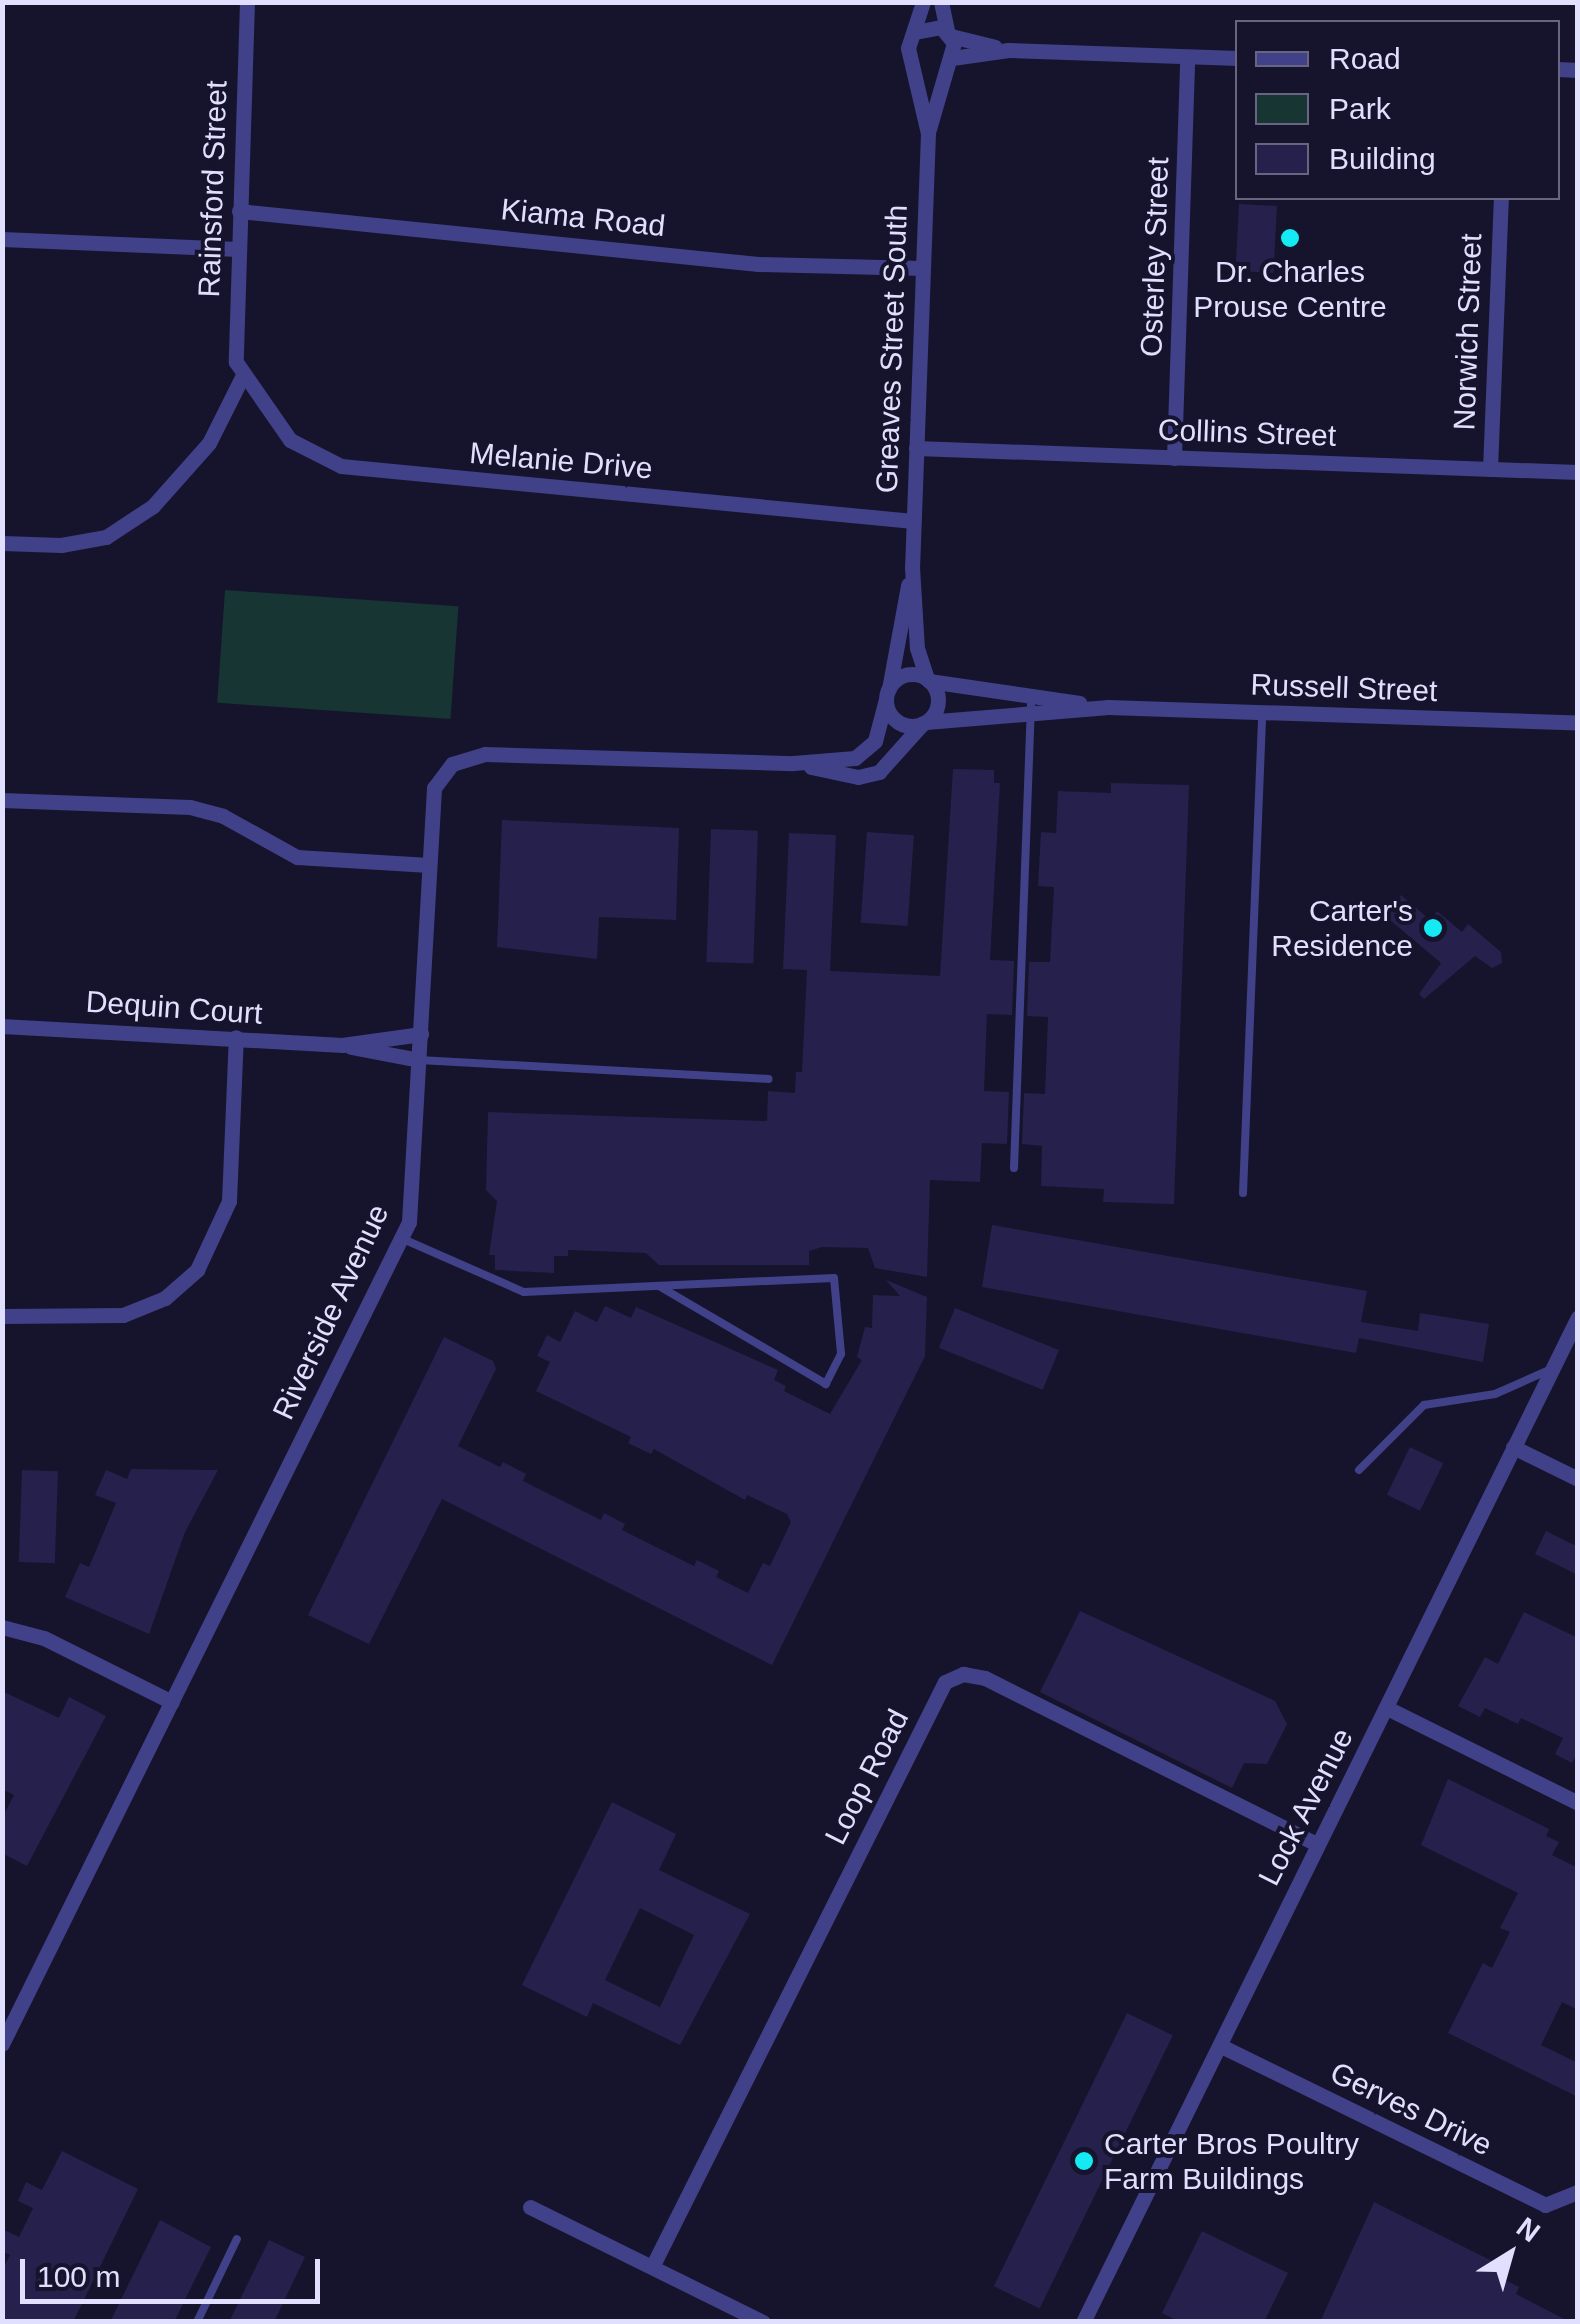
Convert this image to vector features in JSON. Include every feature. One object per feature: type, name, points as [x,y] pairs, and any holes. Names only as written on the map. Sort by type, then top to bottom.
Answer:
[{"type":"street","name":"Rainsford Street","points":[[242,377],[236,362],[247,2]]},
{"type":"street","points":[[923,2],[908,48],[914,64],[935,71],[950,61],[1008,50],[1235,58]]},
{"type":"street","points":[[941,2],[949,33],[950,61]]},
{"type":"street","points":[[914,32],[934,24],[949,33],[1008,50]]},
{"type":"street","name":"Osterley Street","points":[[1174,458],[1187,57]]},
{"type":"street","name":"Greaves Street South","points":[[928,133],[950,61]]},
{"type":"street","name":"Greaves Street South","points":[[914,64],[928,133],[912,567],[918,648],[928,679]]},
{"type":"street","name":"Norwich Street","points":[[1490,469],[1501,200]]},
{"type":"street","name":"Kiama Road","points":[[239,210],[758,264],[922,268]]},
{"type":"street","points":[[2,239],[238,249]]},
{"type":"street","points":[[2,543],[61,546],[106,537],[153,506],[209,443],[242,377]]},
{"type":"street","name":"Melanie Drive","points":[[242,377],[290,440],[340,466],[913,521]]},
{"type":"street","name":"Collins Street","points":[[916,448],[1578,472]]},
{"type":"street","name":"Greaves Street South","points":[[887,694],[912,567]]},
{"type":"street","points":[[908,674],[928,679],[938,704],[925,723],[899,722],[887,694],[908,674]]},
{"type":"street","name":"Russell Street","points":[[928,679],[1030,704],[1578,722]]},
{"type":"street","name":"Riverside Avenue","points":[[2,2044],[402,1240],[413,1207],[434,788],[452,764],[485,754],[793,762],[855,758],[875,741],[887,694]]},
{"type":"street","name":"Russell Street","points":[[925,723],[1030,704]]},
{"type":"street","name":"Riverside Avenue","points":[[793,762],[858,777],[879,772],[925,723]]},
{"type":"street","points":[[2,800],[190,807],[223,816],[297,857],[429,865]]},
{"type":"street","name":"Dequin Court","points":[[2,1026],[342,1045],[419,1060]]},
{"type":"street","name":"Dequin Court","points":[[342,1045],[421,1034]]},
{"type":"street","points":[[2,1316],[123,1316],[165,1298],[197,1270],[230,1201],[236,1037]]},
{"type":"street","name":"Lock Avenue","points":[[1083,2322],[1578,1317]]},
{"type":"street","points":[[1513,1447],[1578,1479]]},
{"type":"street","points":[[2,1627],[44,1638],[172,1702]]},
{"type":"street","name":"Loop Road","points":[[652,2267],[945,1682],[963,1674],[986,1678],[1317,1844]]},
{"type":"street","points":[[1387,1708],[1578,1803]]},
{"type":"street","name":"Gerves Drive","points":[[1221,2046],[1544,2205],[1578,2192]]},
{"type":"street","points":[[530,2206],[763,2322]]},
{"type":"lane","points":[[1014,1168],[1030,704]]},
{"type":"lane","points":[[1244,1193],[1262,712]]},
{"type":"lane","points":[[419,1060],[768,1079]]},
{"type":"lane","points":[[402,1240],[524,1292],[834,1278],[841,1354],[826,1384],[659,1286]]},
{"type":"lane","points":[[1359,1470],[1424,1406],[1495,1394],[1551,1370]]},
{"type":"lane","points":[[197,2322],[236,2239]]},
{"type":"green space","points":[[225,590],[458,606],[451,719],[217,703]]},
{"type":"building","points":[[1239,204],[1277,206],[1273,273],[1235,271]]},
{"type":"building","points":[[953,769],[994,770],[994,783],[1000,783],[990,960],[1014,961],[1012,1015],[987,1014],[984,1091],[1009,1092],[1007,1144],[982,1143],[980,1182],[930,1180],[927,1277],[875,1268],[868,1248],[822,1247],[809,1251],[809,1265],[659,1265],[646,1253],[568,1250],[568,1256],[554,1256],[554,1273],[495,1270],[495,1255],[489,1255],[497,1201],[486,1190],[488,1112],[767,1121],[768,1091],[795,1093],[796,1072],[802,1072],[807,970],[783,969],[789,833],[836,835],[830,971],[940,976]]},
{"type":"building","points":[[1111,783],[1189,785],[1174,1204],[1103,1202],[1104,1189],[1041,1186],[1042,1146],[1022,1144],[1024,1093],[1045,1094],[1048,1017],[1027,1016],[1029,962],[1050,962],[1054,887],[1038,886],[1041,832],[1056,833],[1058,791],[1111,793]]},
{"type":"building","points":[[502,820],[679,828],[676,920],[599,917],[597,959],[497,947]]},
{"type":"building","points":[[711,829],[758,831],[753,964],[706,962]]},
{"type":"building","points":[[867,832],[914,835],[908,926],[861,923]]},
{"type":"building","points":[[1401,895],[1430,920],[1437,911],[1462,932],[1468,924],[1501,952],[1502,963],[1492,968],[1475,956],[1424,999],[1419,994],[1441,963],[1384,915]]},
{"type":"building","points":[[992,1225],[1367,1291],[1361,1322],[1418,1331],[1420,1313],[1489,1324],[1483,1362],[1359,1338],[1356,1353],[982,1287]]},
{"type":"building","points":[[886,1280],[927,1297],[925,1356],[772,1665],[442,1499],[369,1644],[308,1615],[444,1337],[493,1361],[496,1369],[458,1446],[500,1467],[503,1462],[526,1474],[523,1481],[601,1520],[604,1513],[625,1524],[622,1530],[694,1566],[697,1560],[719,1571],[716,1577],[748,1593],[763,1563],[770,1566],[791,1522],[787,1514],[747,1495],[745,1500],[654,1449],[651,1454],[628,1443],[631,1437],[536,1391],[550,1362],[537,1356],[547,1335],[560,1342],[575,1311],[597,1322],[605,1306],[631,1318],[636,1307],[778,1370],[774,1380],[786,1386],[784,1391],[830,1414],[862,1360],[857,1357],[865,1327],[872,1328],[873,1295],[900,1296]]},
{"type":"building","points":[[955,1308],[1059,1350],[1043,1390],[939,1348]]},
{"type":"building","points":[[1410,1447],[1443,1463],[1420,1511],[1387,1495]]},
{"type":"building","points":[[131,1469],[218,1470],[185,1532],[149,1634],[65,1597],[80,1563],[89,1567],[116,1503],[95,1495],[106,1470],[127,1479]]},
{"type":"building","points":[[22,1470],[58,1471],[55,1563],[19,1562]]},
{"type":"building","points":[[1546,1531],[1578,1547],[1578,1575],[1535,1554]]},
{"type":"building","points":[[1080,1611],[1275,1701],[1287,1724],[1267,1764],[1244,1763],[1232,1788],[1040,1692]]},
{"type":"building","points":[[1524,1612],[1578,1638],[1578,1751],[1572,1763],[1555,1754],[1563,1738],[1521,1718],[1518,1724],[1485,1708],[1480,1717],[1458,1706],[1485,1657],[1498,1664]]},
{"type":"building","points":[[2,1691],[59,1718],[69,1697],[106,1716],[27,1866],[2,1853],[2,1818],[14,1795],[2,1789]]},
{"type":"building","points":[[1448,1779],[1549,1829],[1546,1836],[1559,1842],[1552,1855],[1578,1868],[1578,2010],[1562,2002],[1541,2045],[1578,2063],[1578,2097],[1448,2033],[1483,1963],[1492,1968],[1510,1932],[1500,1928],[1518,1893],[1421,1845]]},
{"type":"building","points":[[612,1802],[676,1834],[659,1870],[750,1914],[680,2045],[593,2003],[587,2017],[522,1985]],"holes":[[[640,1908],[694,1935],[660,2007],[605,1980]]]},
{"type":"building","name":"Carter Bros Poultry Farm Buildings","points":[[1127,2013],[1173,2035],[1040,2309],[994,2286]]},
{"type":"building","points":[[62,2151],[138,2189],[73,2322],[2,2322],[2,2270],[10,2255],[2,2251],[2,2229],[19,2237],[33,2208],[18,2201],[26,2182],[42,2190]]},
{"type":"building","points":[[1374,2202],[1502,2266],[1497,2276],[1519,2287],[1516,2294],[1570,2322],[1320,2322]]},
{"type":"building","points":[[160,2220],[211,2247],[174,2322],[110,2322]]},
{"type":"building","points":[[1202,2231],[1288,2273],[1264,2322],[1180,2322],[1162,2313]]},
{"type":"building","points":[[269,2240],[305,2257],[274,2322],[229,2322]]},
{"type":"place","name":"Dr. Charles Prouse Centre","points":[[1290,238]]},
{"type":"place","name":"Carter's Residence","points":[[1433,928]]},
{"type":"place","name":"Carter Bros Poultry Farm Buildings","points":[[1084,2161]]}]
